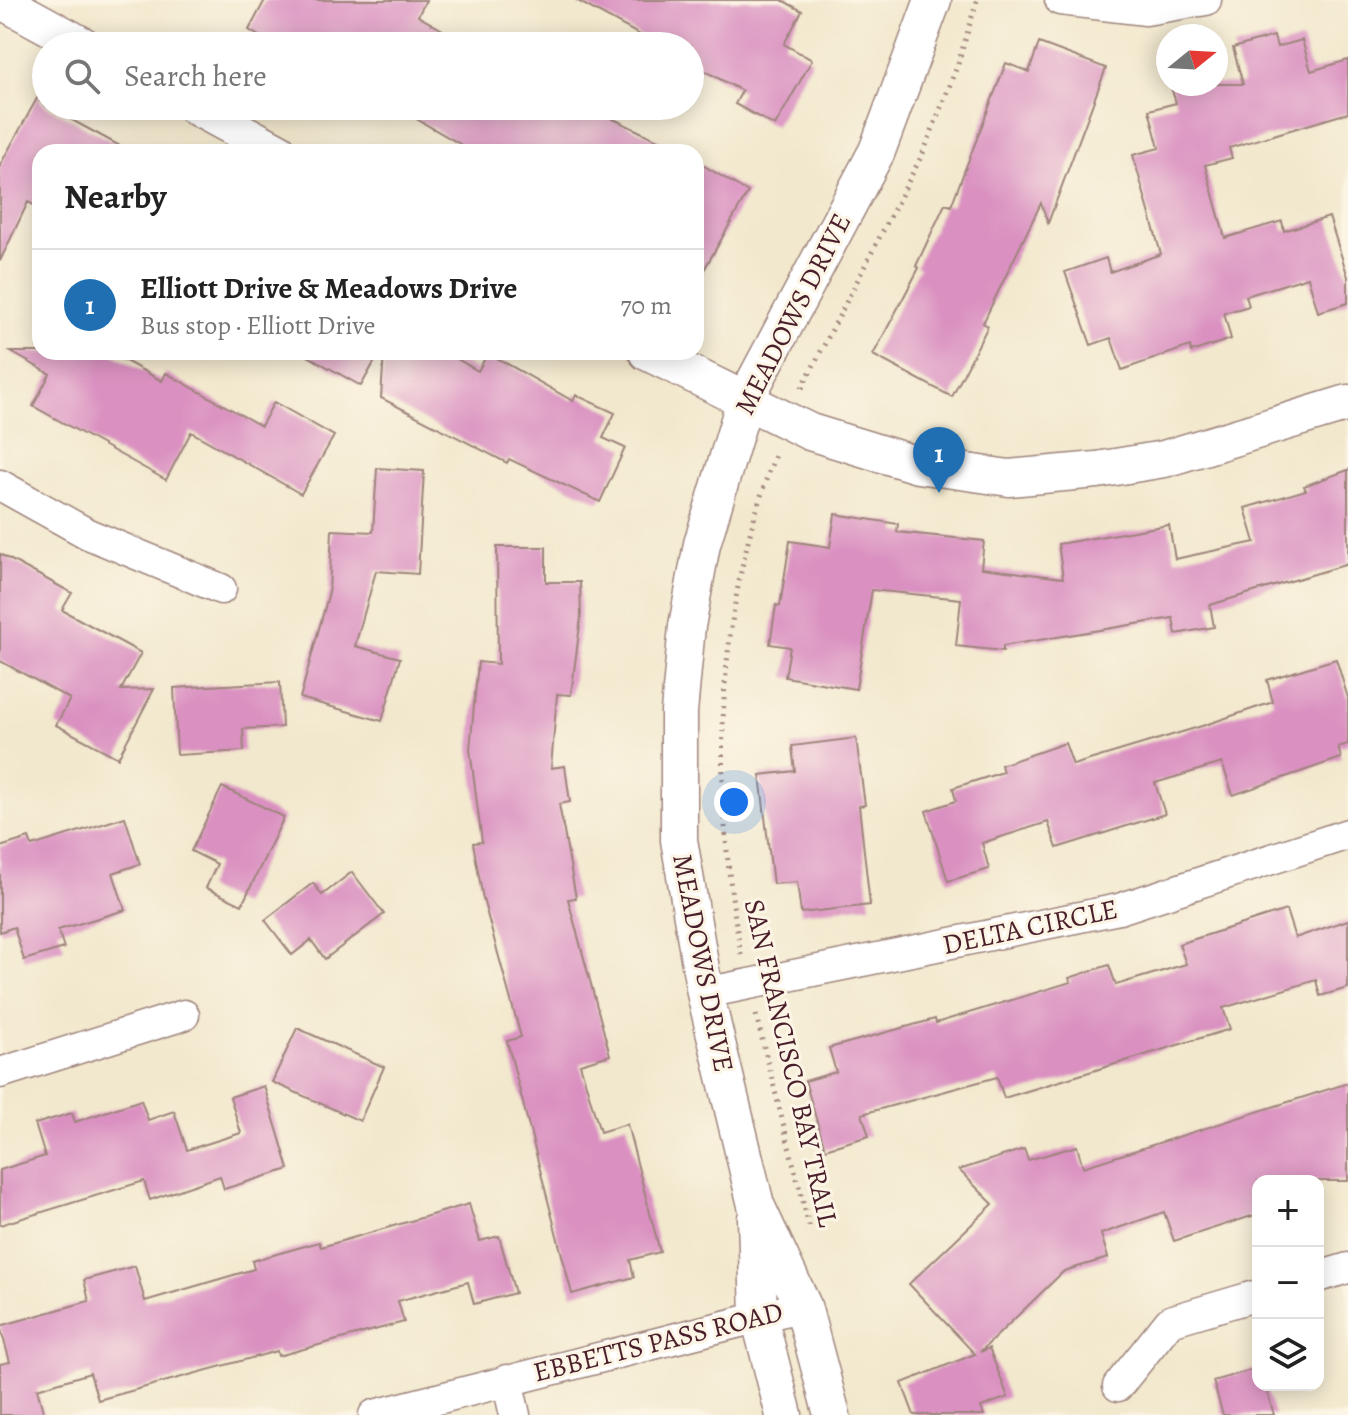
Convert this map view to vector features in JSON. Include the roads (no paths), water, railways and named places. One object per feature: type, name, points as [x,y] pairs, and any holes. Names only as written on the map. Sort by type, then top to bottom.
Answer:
[{"type":"street","name":"MEADOWS DRIVE","points":[[832,1415],[803,1306],[756,1205],[705,993],[679,840],[679,712],[687,626],[702,544],[745,400],[877,151],[933,0]]},
{"type":"street","points":[[1060,0],[1146,10],[1206,0]]},
{"type":"street","points":[[5,7],[56,32]]},
{"type":"street","points":[[220,120],[264,144]]},
{"type":"street","points":[[663,360],[787,422],[918,465],[1009,478],[1097,470],[1164,459],[1348,403]]},
{"type":"street","points":[[0,485],[88,534],[221,589]]},
{"type":"street","name":"DELTA CIRCLE","points":[[705,993],[1119,909],[1348,834]]},
{"type":"street","points":[[0,1073],[184,1015]]},
{"type":"street","name":"MEADOWS DRIVE","points":[[756,1205],[759,1316],[784,1415]]},
{"type":"street","points":[[1324,1275],[1348,1268]]},
{"type":"street","points":[[1118,1386],[1170,1321],[1252,1297]]},
{"type":"street","name":"EBBETTS PASS ROAD","points":[[374,1415],[803,1306]]},
{"type":"street","points":[[507,1380],[515,1415]]},
{"type":"place","name":"Elliott Drive & Meadows Drive","points":[[939,493]]}]
